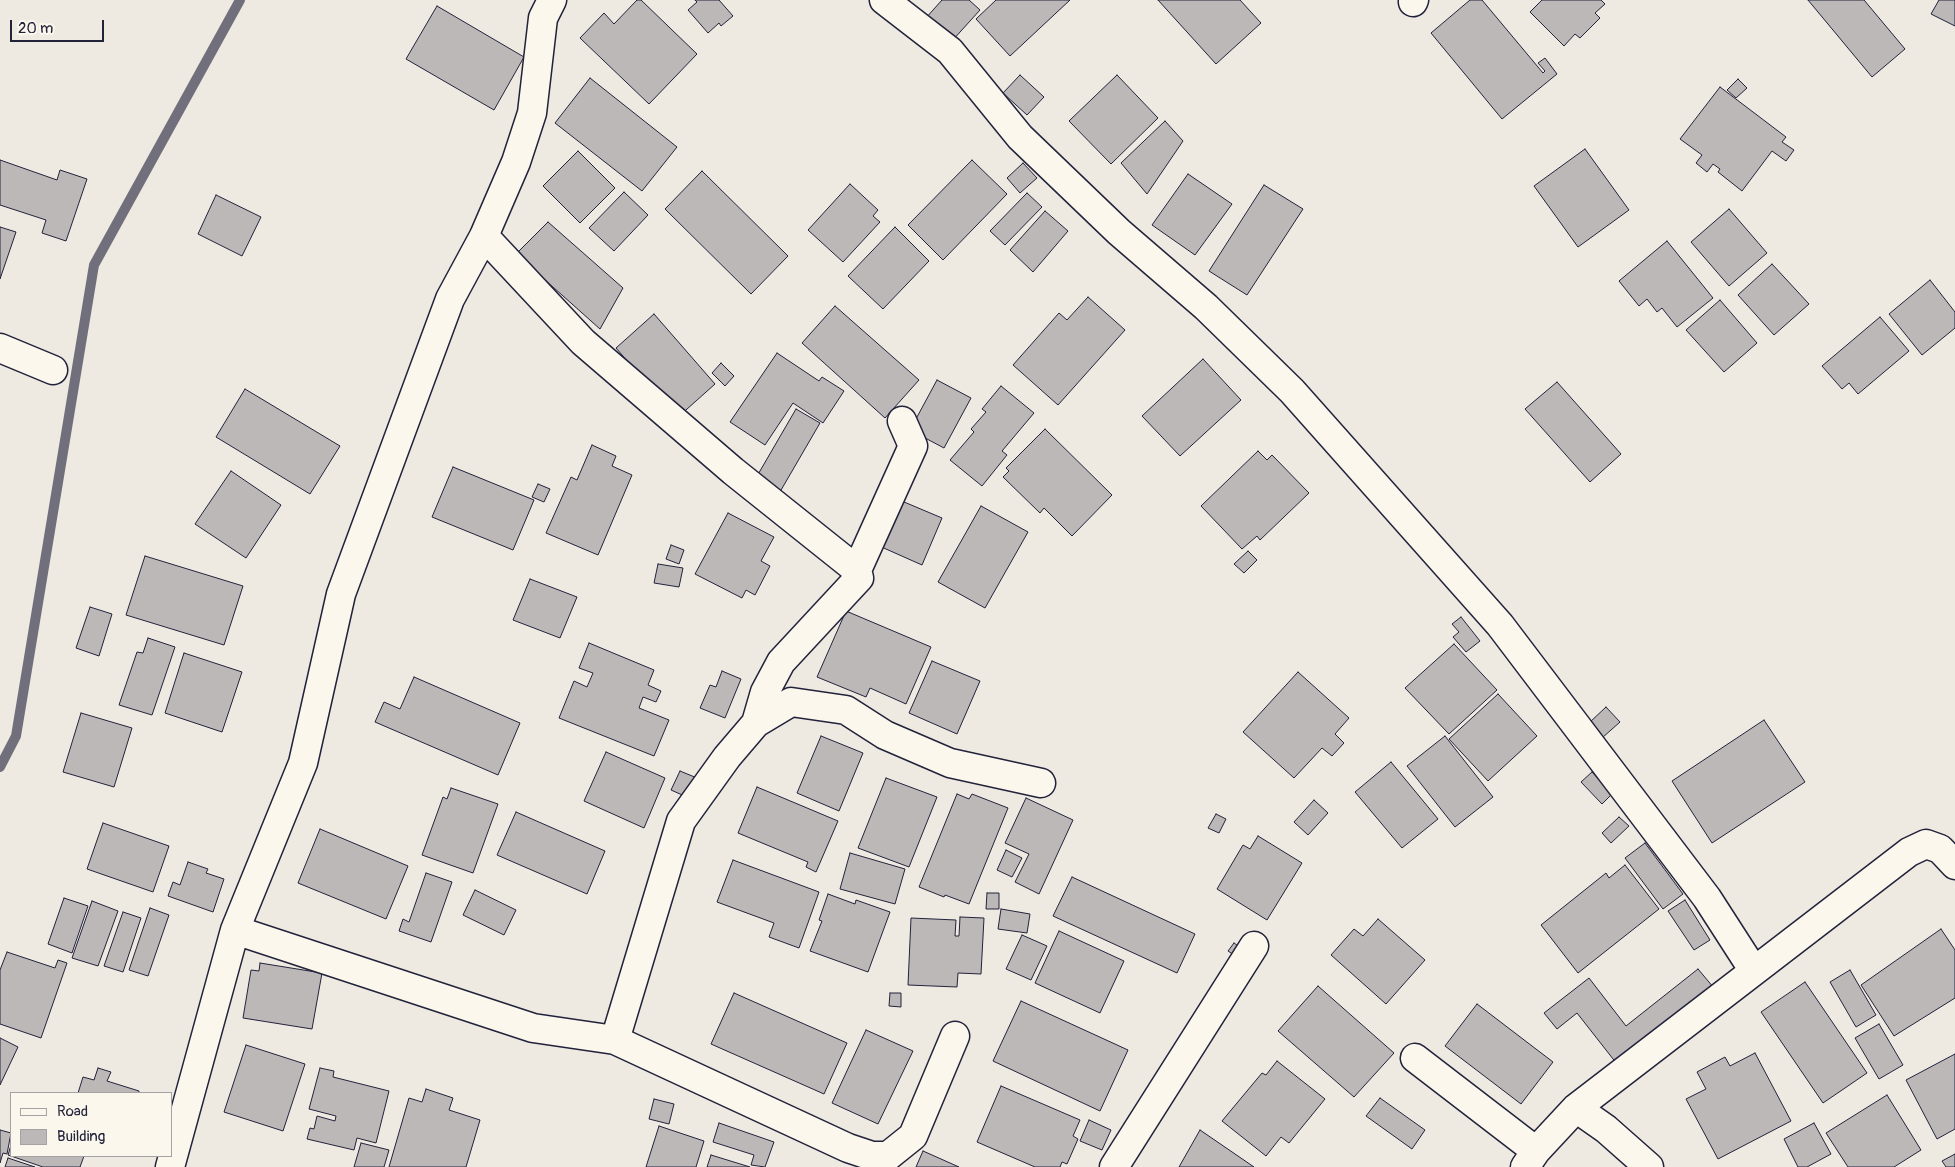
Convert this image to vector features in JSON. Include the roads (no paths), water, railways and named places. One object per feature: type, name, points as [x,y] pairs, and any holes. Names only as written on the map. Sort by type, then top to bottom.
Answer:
[{"type":"street","points":[[170,1167],[235,930],[303,764],[342,594],[450,299],[484,236],[516,162],[532,113],[543,18],[552,0]]},
{"type":"street","points":[[884,0],[950,51],[1020,137],[1119,232],[1206,307],[1292,390],[1500,625],[1707,898],[1754,971]]},
{"type":"street","points":[[484,236],[584,342],[733,471],[857,570],[859,578],[780,662],[765,692],[756,723]]},
{"type":"street","points":[[0,348],[53,370]]},
{"type":"street","points":[[857,570],[913,446],[902,421]]},
{"type":"street","points":[[615,1040],[681,822],[727,757],[756,723],[791,702],[846,710],[885,735],[950,763],[1041,783]]},
{"type":"street","points":[[1415,1058],[1530,1159],[1576,1108],[1909,852],[1926,844],[1950,851]]},
{"type":"street","points":[[235,930],[533,1028],[615,1040],[848,1148],[872,1156],[888,1156],[913,1136],[955,1036]]},
{"type":"street","points":[[1114,1167],[1254,946]]},
{"type":"street","points":[[1576,1108],[1606,1129],[1649,1167]]},
{"type":"waterway","points":[[0,767],[16,736],[94,265],[240,0]]}]
